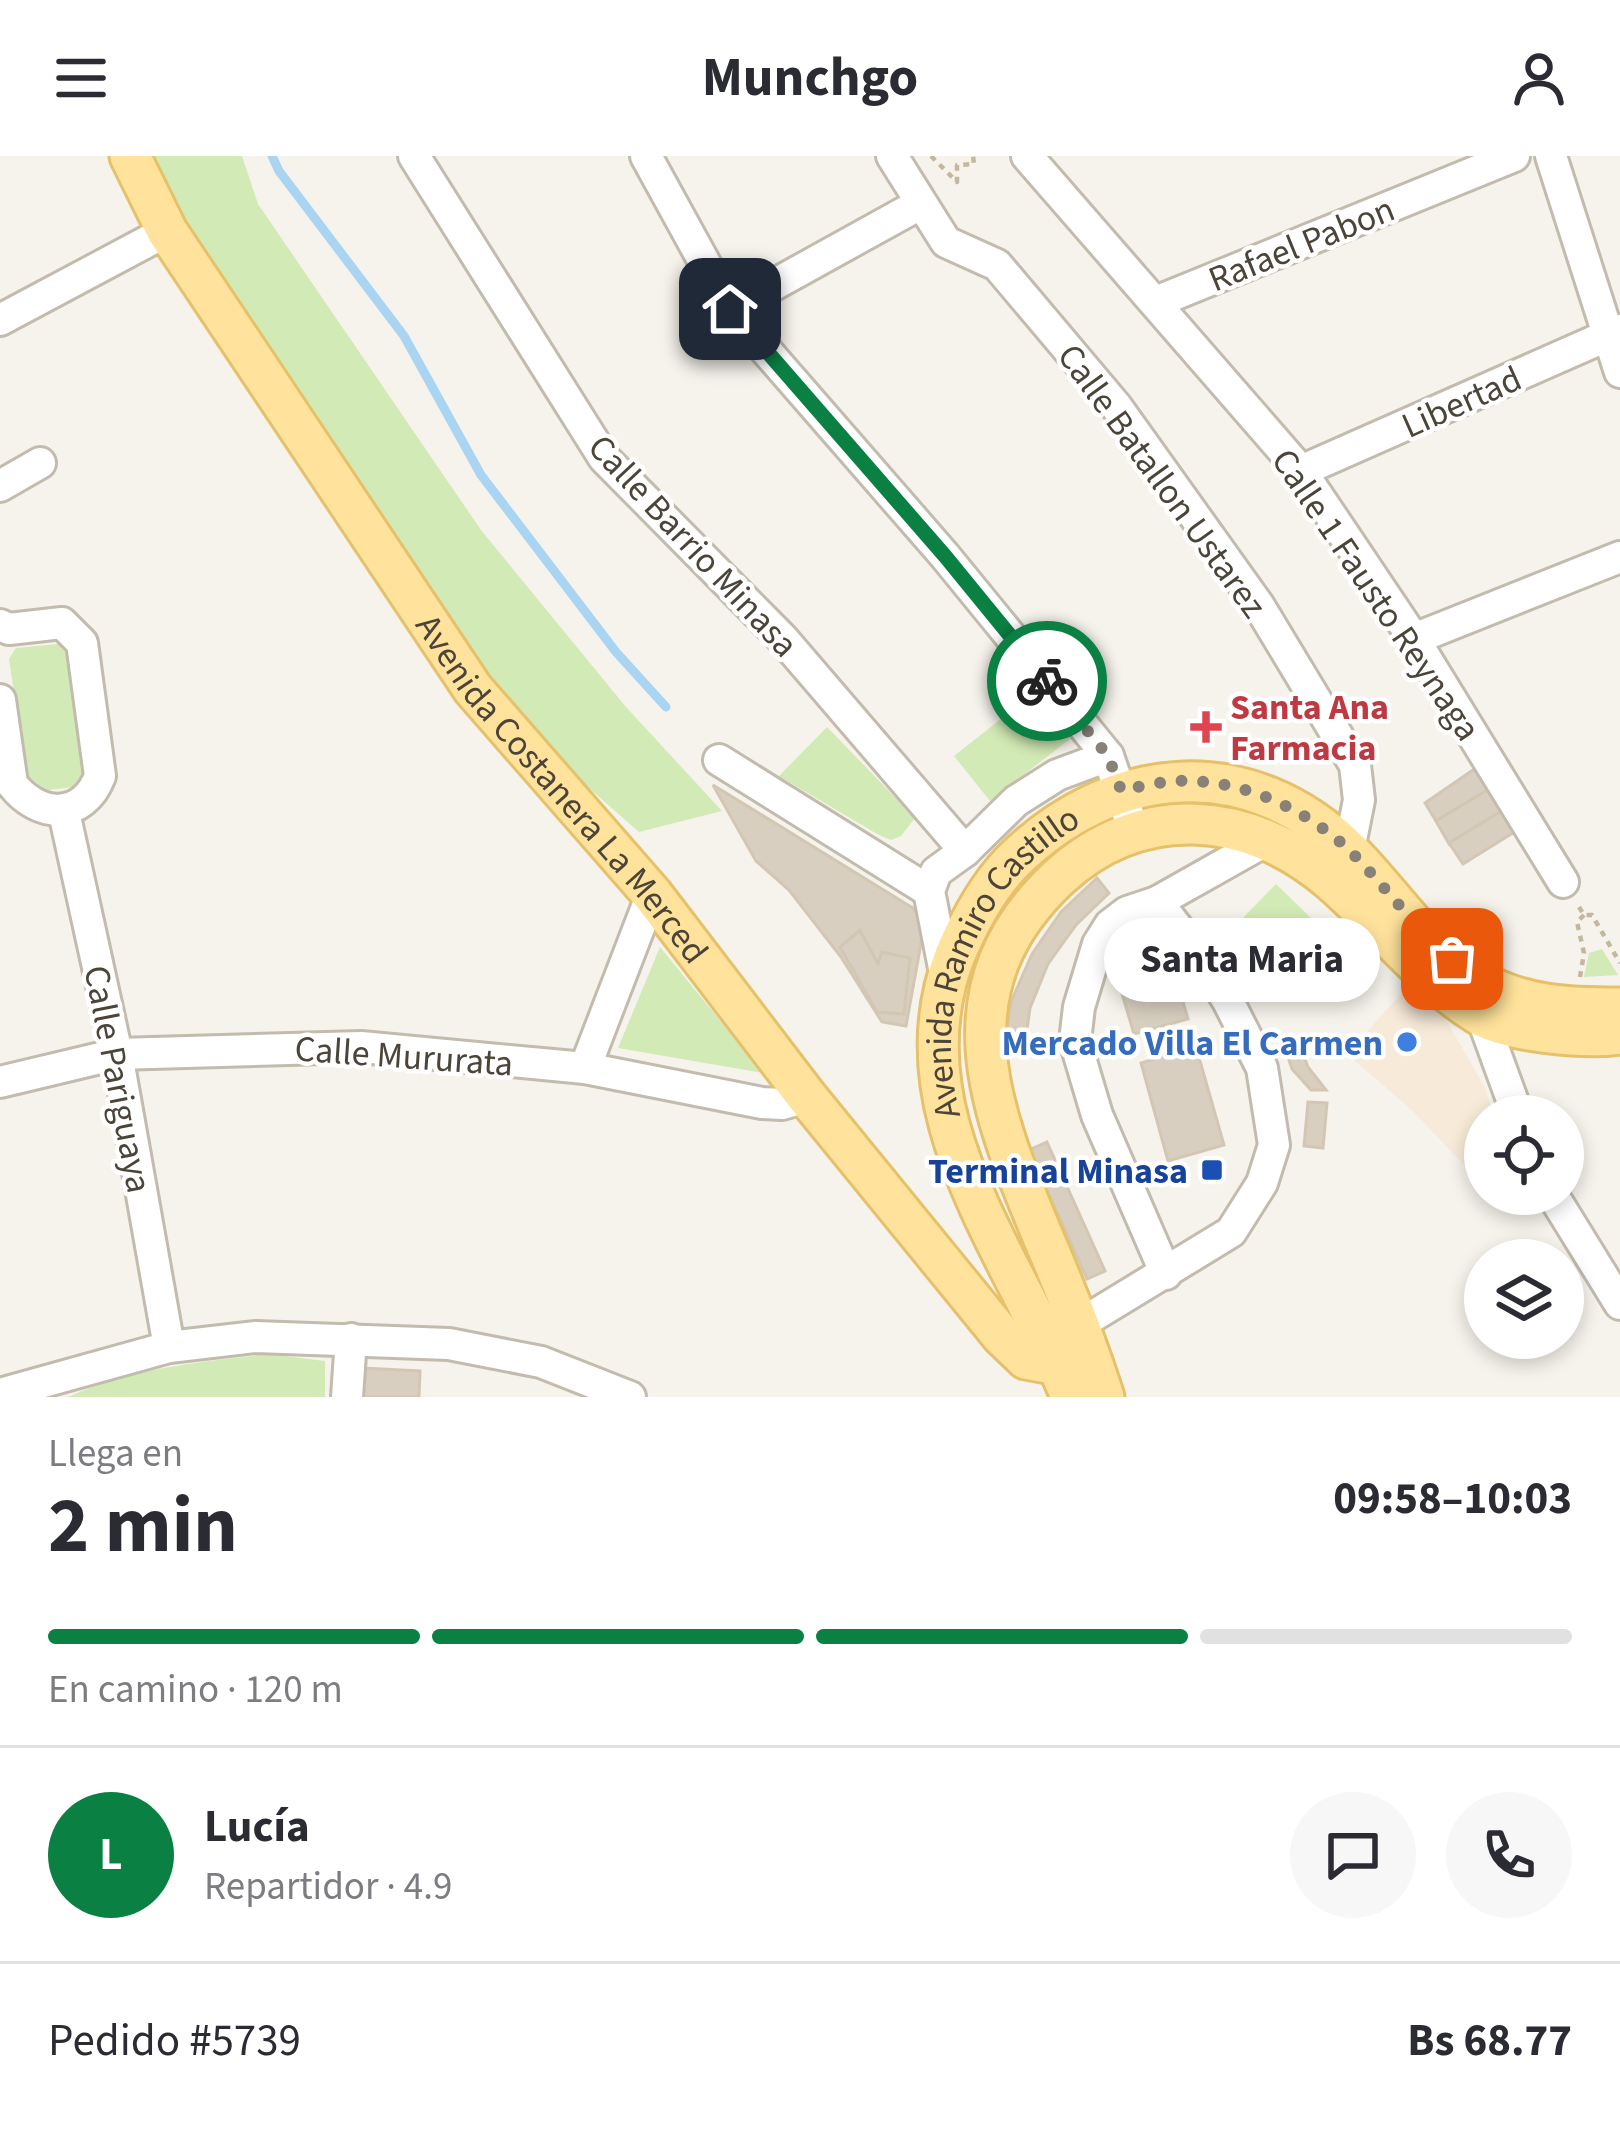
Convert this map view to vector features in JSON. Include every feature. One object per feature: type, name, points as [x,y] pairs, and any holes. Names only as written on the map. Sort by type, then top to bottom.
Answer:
[{"type":"main road","name":"Avenida Costanera La Merced","points":[[130,156],[167,231],[473,689],[652,894],[807,1097],[1002,1336],[1026,1360],[1065,1381]]},
{"type":"main road","name":"Avenida Ramiro Castillo","points":[[1065,1381],[961,1167],[945,1118],[936,1064],[946,978],[964,932],[1006,868],[1114,773],[1228,786],[1338,863],[1477,980],[1518,998],[1563,1008],[1620,1007]]},
{"type":"main road","name":"Avenida Ramiro Castillo","points":[[1104,1397],[1080,1324],[997,1120],[985,1065],[987,1006],[1002,956],[1022,920],[1081,858],[1134,831],[1176,822],[1275,823]]},
{"type":"main road","name":"Avenida Ramiro Castillo","points":[[1338,863],[1440,985],[1482,1017],[1570,1037],[1620,1034]]},
{"type":"main road","points":[[1025,1294],[1055,1317],[1080,1324]]},
{"type":"street","name":"Calle Barrio Minasa","points":[[414,156],[604,458],[782,639],[965,851]]},
{"type":"street","points":[[646,156],[730,309],[945,556],[1114,773],[1134,831]]},
{"type":"street","name":"Calle Batallon Ustarez","points":[[892,156],[946,242],[997,265],[1116,406],[1259,606],[1354,765],[1359,800],[1338,863]]},
{"type":"street","name":"Rafael Pabon","points":[[1156,302],[1514,156]]},
{"type":"street","points":[[1551,156],[1615,333],[1620,372]]},
{"type":"street","name":"Calle 1 Fausto Reynaga","points":[[1027,157],[1301,472],[1414,639],[1563,882]]},
{"type":"street","points":[[730,309],[920,204]]},
{"type":"street","points":[[0,320],[167,231]]},
{"type":"street","name":"Libertad","points":[[1301,472],[1615,333]]},
{"type":"street","points":[[0,486],[40,463]]},
{"type":"street","points":[[1414,639],[1620,557]]},
{"type":"street","points":[[0,700],[12,784],[44,810],[64,812],[80,806],[100,776],[82,643],[62,622],[3,631]]},
{"type":"street","points":[[719,760],[929,891]]},
{"type":"street","points":[[946,978],[929,891],[935,872],[965,851],[1016,801],[1058,775],[1114,773]]},
{"type":"street","name":"Calle Pariguaya","points":[[64,812],[116,1054],[169,1347]]},
{"type":"street","points":[[1166,1274],[1097,1115],[1075,1041],[1079,1007],[1098,944],[1110,925],[1127,912],[1156,902],[1275,823]]},
{"type":"street","points":[[585,1068],[652,894]]},
{"type":"street","points":[[1080,1324],[1231,1232],[1262,1183],[1274,1145],[1262,1067],[1209,970],[1156,902]]},
{"type":"street","points":[[1482,1017],[1510,1095]]},
{"type":"street","name":"Calle Mururata","points":[[0,1082],[116,1054],[361,1047],[585,1068],[762,1103],[782,1104],[807,1097]]},
{"type":"street","points":[[1565,1215],[1620,1304]]},
{"type":"street","points":[[9,1394],[169,1347],[256,1337],[449,1344],[541,1362],[630,1397]]},
{"type":"street","points":[[347,1397],[350,1339]]},
{"type":"path","points":[[931,156],[957,182],[957,165],[974,164],[973,156]]},
{"type":"path","points":[[1563,882],[1585,915],[1592,916],[1620,962]]},
{"type":"path","points":[[1580,977],[1585,953],[1577,922],[1585,915]]},
{"type":"shaded area","points":[[1410,984],[1441,1011],[1487,1095],[1464,1095],[1464,1165],[1412,1110],[1347,1054]]},
{"type":"green space","points":[[144,156],[242,156],[258,204],[481,530],[626,707],[722,811],[639,832],[524,731],[264,357]]},
{"type":"green space","points":[[58,644],[69,652],[88,768],[82,786],[40,791],[27,780],[9,659],[16,648]]},
{"type":"green space","points":[[1034,693],[1070,739],[990,801],[954,756]]},
{"type":"green space","points":[[827,727],[915,818],[901,836],[891,840],[877,834],[779,776]]},
{"type":"green space","points":[[1276,884],[1353,959],[1310,1002],[1233,928]]},
{"type":"green space","points":[[660,947],[763,1073],[618,1048]]},
{"type":"green space","points":[[1602,949],[1618,975],[1584,977],[1589,953]]},
{"type":"green space","points":[[268,1354],[325,1361],[325,1397],[68,1397],[141,1373]]},
{"type":"building","points":[[1476,768],[1489,789],[1436,821],[1425,803]]},
{"type":"building","points":[[713,785],[913,908],[922,921],[922,938],[906,1026],[882,1022],[841,957],[789,890],[756,861]]},
{"type":"building","points":[[1489,789],[1503,811],[1449,844],[1436,821]]},
{"type":"building","points":[[1503,810],[1516,831],[1463,864],[1449,843]]},
{"type":"building","points":[[1097,878],[1109,893],[1076,925],[1048,964],[1030,1008],[1025,1043],[1005,1041],[1011,1002],[1032,954],[1061,912]]},
{"type":"building","points":[[1146,924],[1165,940],[1188,1019],[1134,1034],[1112,960],[1112,943],[1120,932]]},
{"type":"building","points":[[860,930],[878,964],[882,952],[910,958],[904,1014],[877,1012],[840,947]]},
{"type":"building","points":[[1196,1047],[1224,1145],[1168,1161],[1141,1063]]},
{"type":"building","points":[[1301,1049],[1326,1090],[1311,1090],[1292,1069],[1287,1054]]},
{"type":"building","points":[[1308,1102],[1327,1103],[1323,1148],[1304,1146]]},
{"type":"building","points":[[1047,1142],[1105,1271],[1087,1279],[1029,1150]]},
{"type":"building","points":[[362,1368],[420,1371],[419,1397],[361,1397]]},
{"type":"waterway","points":[[272,156],[404,336],[481,475],[616,652],[666,707]]},
{"type":"way so far","points":[[1047,681],[1108,756],[1121,790],[1178,781],[1228,786],[1305,816],[1349,850],[1427,938],[1452,959]]},
{"type":"place","name":"Santa Ana Farmacia","points":[[1206,727]]},
{"type":"place","name":"Santa Maria","points":[[1452,959]]},
{"type":"place","name":"Mercado Villa El Carmen","points":[[1407,1042]]},
{"type":"place","name":"Terminal Minasa","points":[[1212,1170]]},
{"type":"route","points":[[730,309],[1047,681]]}]
